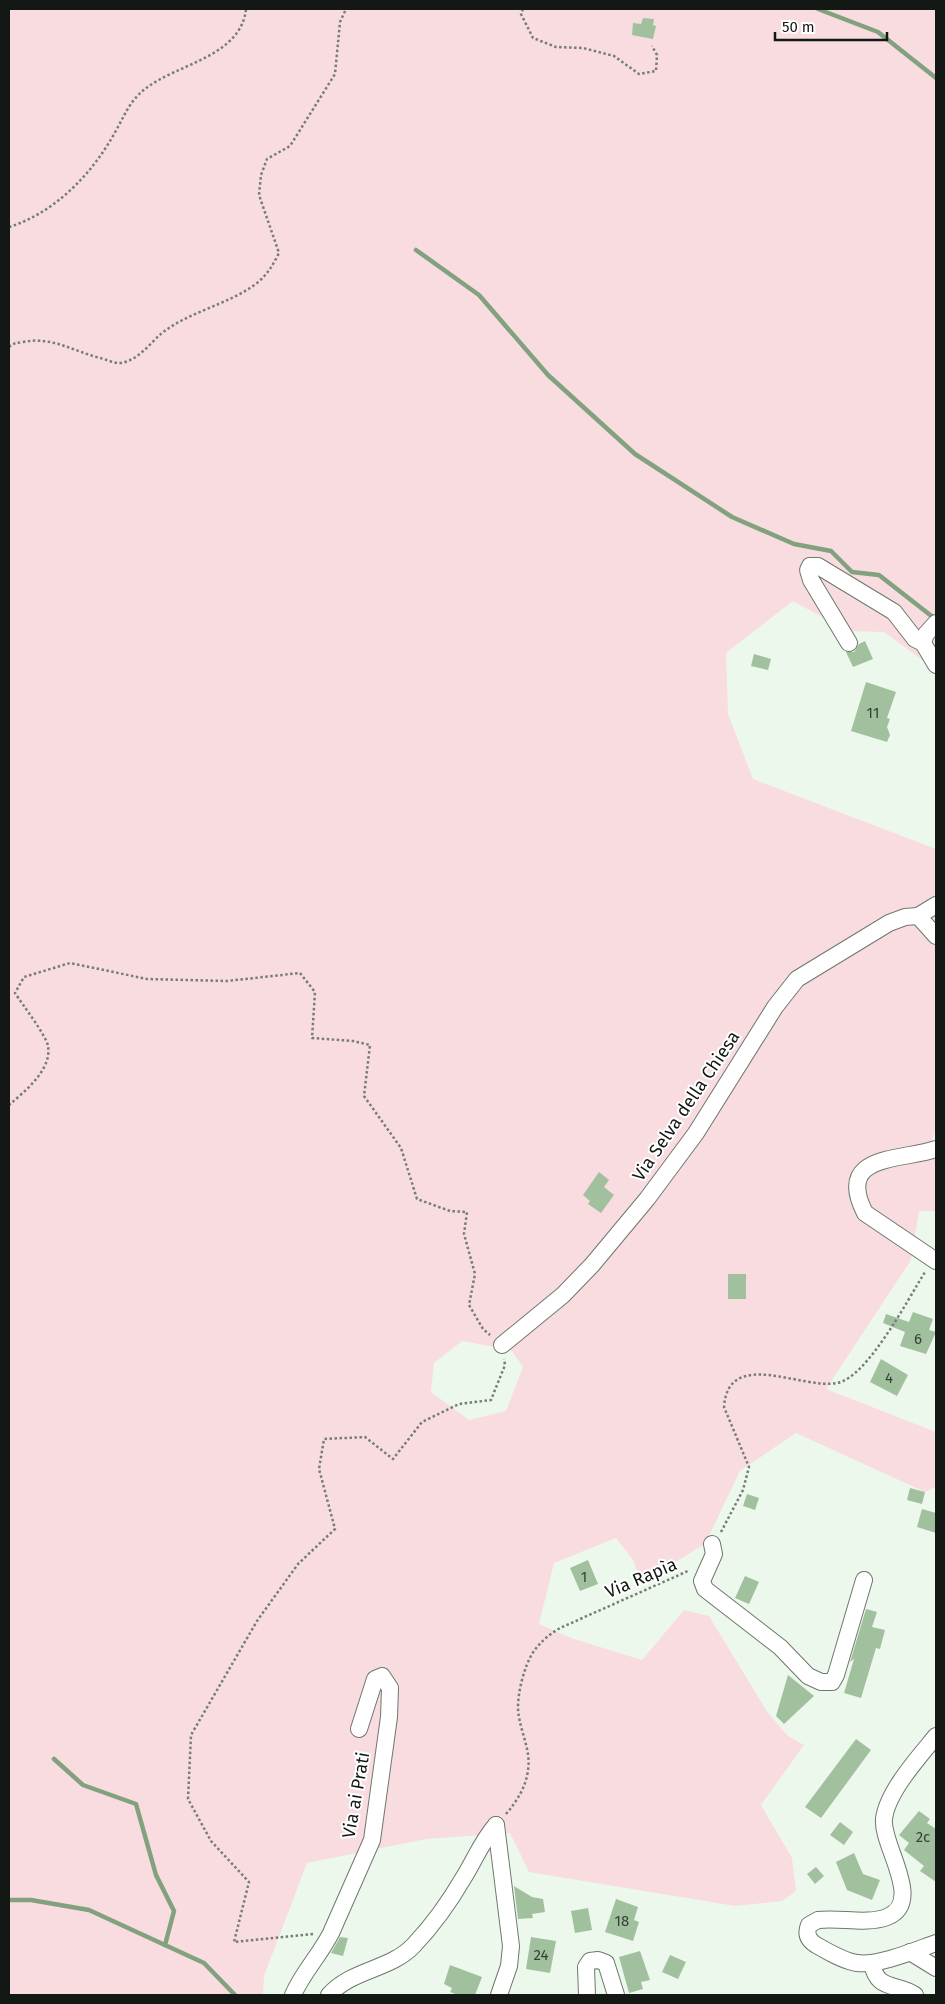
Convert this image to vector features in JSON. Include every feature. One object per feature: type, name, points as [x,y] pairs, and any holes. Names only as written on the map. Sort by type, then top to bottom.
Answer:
[{"type":"street","points":[[849,643],[811,580],[808,570],[810,566],[818,566],[894,612],[915,639],[923,643]]},
{"type":"street","points":[[936,623],[926,634],[923,643],[924,648],[936,665]]},
{"type":"street","name":"Via Selva della Chiesa","points":[[502,1345],[563,1295],[592,1265],[647,1199],[696,1133],[771,1012],[797,979],[889,923],[905,917],[918,916],[936,905]]},
{"type":"street","points":[[918,916],[936,936]]},
{"type":"street","points":[[935,1260],[865,1212],[859,1201],[858,1184],[863,1173],[872,1163],[936,1149]]},
{"type":"street","points":[[712,1544],[714,1554],[702,1581],[705,1589],[780,1647],[808,1676],[821,1682],[832,1682],[836,1676],[864,1580]]},
{"type":"street","name":"Via ai Prati","points":[[293,1995],[304,1974],[332,1933],[372,1840],[389,1718],[390,1688],[382,1676],[375,1678],[360,1729]]},
{"type":"street","points":[[936,1736],[908,1772],[886,1810],[884,1828],[902,1884],[903,1895],[899,1906],[888,1916],[866,1919],[818,1920],[813,1922],[807,1929],[808,1938],[815,1945],[855,1963],[872,1963],[932,1945],[936,1930]]},
{"type":"street","points":[[496,1825],[511,1957],[499,1995]]},
{"type":"street","points":[[329,1995],[346,1980],[393,1960],[414,1946],[455,1892],[484,1839],[496,1825]]},
{"type":"street","points":[[910,1952],[936,1968]]},
{"type":"street","points":[[587,1995],[586,1967],[594,1959],[606,1963],[616,1995]]},
{"type":"street","points":[[872,1963],[875,1976],[880,1982],[916,1995]]},
{"type":"path","points":[[9,227],[45,209],[61,198],[95,163],[125,112],[139,94],[155,82],[201,60],[230,40],[240,27],[246,9]]},
{"type":"path","points":[[9,347],[12,344],[33,340],[59,343],[81,353],[119,363],[143,353],[162,333],[184,320],[226,302],[256,283],[272,269],[279,253],[259,195],[261,175],[267,159],[290,146],[334,74],[340,22],[346,9]]},
{"type":"path","points":[[522,9],[521,14],[533,38],[556,48],[583,48],[614,56],[639,74],[656,71],[657,55],[652,46]]},
{"type":"path","points":[[9,1104],[29,1088],[47,1061],[48,1045],[15,993],[24,977],[70,963],[148,979],[227,981],[300,973],[315,992],[312,1038],[353,1041],[370,1045],[364,1096],[401,1148],[417,1199],[450,1211],[467,1212],[464,1234],[475,1274],[469,1306],[483,1329],[502,1345],[505,1365],[491,1400],[459,1404],[422,1422],[393,1459],[365,1437],[324,1439],[319,1469],[335,1529],[298,1564],[257,1621],[192,1735],[188,1799],[211,1841],[249,1882],[234,1942],[332,1933]]},
{"type":"path","points":[[712,1544],[737,1505],[749,1467],[724,1407],[725,1398],[732,1383],[747,1374],[826,1384],[845,1380],[855,1374],[871,1356],[935,1260]]},
{"type":"path","name":"Via Rapìa","points":[[496,1825],[521,1794],[529,1770],[527,1749],[518,1714],[518,1700],[533,1651],[548,1635],[560,1628],[631,1595],[681,1576],[694,1566]]},
{"type":"shaded area","points":[[9,9],[936,9],[936,670],[884,632],[847,631],[793,601],[726,653],[728,714],[753,779],[936,849],[936,1128],[928,1155],[936,1157],[936,1211],[919,1211],[911,1260],[826,1389],[936,1432],[936,1487],[925,1492],[796,1433],[740,1471],[705,1544],[677,1561],[639,1577],[633,1560],[616,1538],[554,1563],[539,1624],[571,1638],[642,1660],[684,1610],[709,1616],[768,1713],[788,1736],[804,1745],[761,1805],[792,1858],[796,1891],[782,1901],[735,1906],[529,1872],[510,1833],[426,1839],[307,1863],[264,1976],[263,1995],[9,1995]],"holes":[[[462,1341],[511,1350],[523,1367],[506,1411],[469,1420],[431,1392],[434,1363]]]},
{"type":"building","points":[[643,18],[654,19],[653,25],[656,26],[653,39],[632,35],[633,23],[641,24]]},
{"type":"building","points":[[865,641],[873,659],[853,667],[846,652],[854,652],[859,644]]},
{"type":"building","points":[[754,654],[771,659],[768,670],[751,666]]},
{"type":"building","points":[[866,682],[896,692],[887,718],[890,719],[887,727],[890,735],[887,742],[851,731]]},
{"type":"building","points":[[599,1172],[609,1180],[604,1187],[614,1195],[601,1213],[588,1204],[590,1201],[583,1195]]},
{"type":"building","points":[[728,1274],[746,1274],[746,1299],[728,1299]]},
{"type":"building","points":[[913,1312],[933,1319],[929,1330],[936,1332],[926,1354],[900,1346],[905,1332],[883,1323],[886,1314],[909,1322]]},
{"type":"building","points":[[881,1359],[908,1375],[897,1396],[870,1382]]},
{"type":"building","points":[[910,1488],[925,1492],[922,1504],[907,1500]]},
{"type":"building","points":[[747,1494],[759,1498],[755,1510],[743,1506]]},
{"type":"building","points":[[922,1509],[936,1513],[936,1533],[917,1527]]},
{"type":"building","points":[[588,1560],[598,1584],[580,1591],[570,1568]]},
{"type":"building","points":[[745,1576],[759,1582],[749,1604],[735,1598]]},
{"type":"building","points":[[866,1609],[877,1612],[872,1627],[885,1630],[880,1649],[876,1648],[861,1698],[844,1693],[854,1659],[850,1662]]},
{"type":"building","points":[[788,1675],[814,1696],[784,1724],[776,1716]]},
{"type":"building","points":[[856,1739],[871,1750],[821,1818],[805,1807]]},
{"type":"building","points":[[919,1811],[930,1819],[927,1823],[936,1829],[936,1882],[920,1871],[924,1866],[904,1850],[909,1843],[899,1835]]},
{"type":"building","points":[[840,1822],[853,1832],[844,1845],[830,1835]]},
{"type":"building","points":[[854,1853],[863,1874],[880,1880],[872,1900],[847,1890],[836,1862]]},
{"type":"building","points":[[816,1867],[824,1876],[815,1884],[807,1874]]},
{"type":"building","points":[[514,1886],[532,1897],[543,1899],[545,1912],[532,1914],[533,1918],[518,1919]]},
{"type":"building","points":[[616,1899],[638,1907],[634,1920],[639,1922],[633,1941],[605,1932]]},
{"type":"building","points":[[588,1908],[592,1930],[575,1933],[571,1911]]},
{"type":"building","points":[[340,1937],[348,1938],[343,1956],[331,1953]]},
{"type":"building","points":[[531,1937],[556,1941],[550,1973],[526,1969]]},
{"type":"building","points":[[640,1951],[650,1980],[641,1982],[643,1989],[629,1993],[619,1957]]},
{"type":"building","points":[[670,1955],[686,1962],[678,1979],[662,1972]]},
{"type":"building","points":[[450,1965],[482,1977],[475,1995],[458,1995],[450,1992],[452,1988],[444,1984]]},
{"type":"waterway","points":[[818,9],[878,32],[936,78]]},
{"type":"waterway","points":[[416,250],[479,295],[548,375],[635,454],[732,517],[794,544],[831,551],[852,572],[879,575],[934,618]]},
{"type":"waterway","points":[[54,1759],[83,1785],[136,1804],[156,1875],[174,1911],[165,1945]]},
{"type":"waterway","points":[[9,1900],[31,1900],[89,1910],[204,1963],[235,1995]]}]
